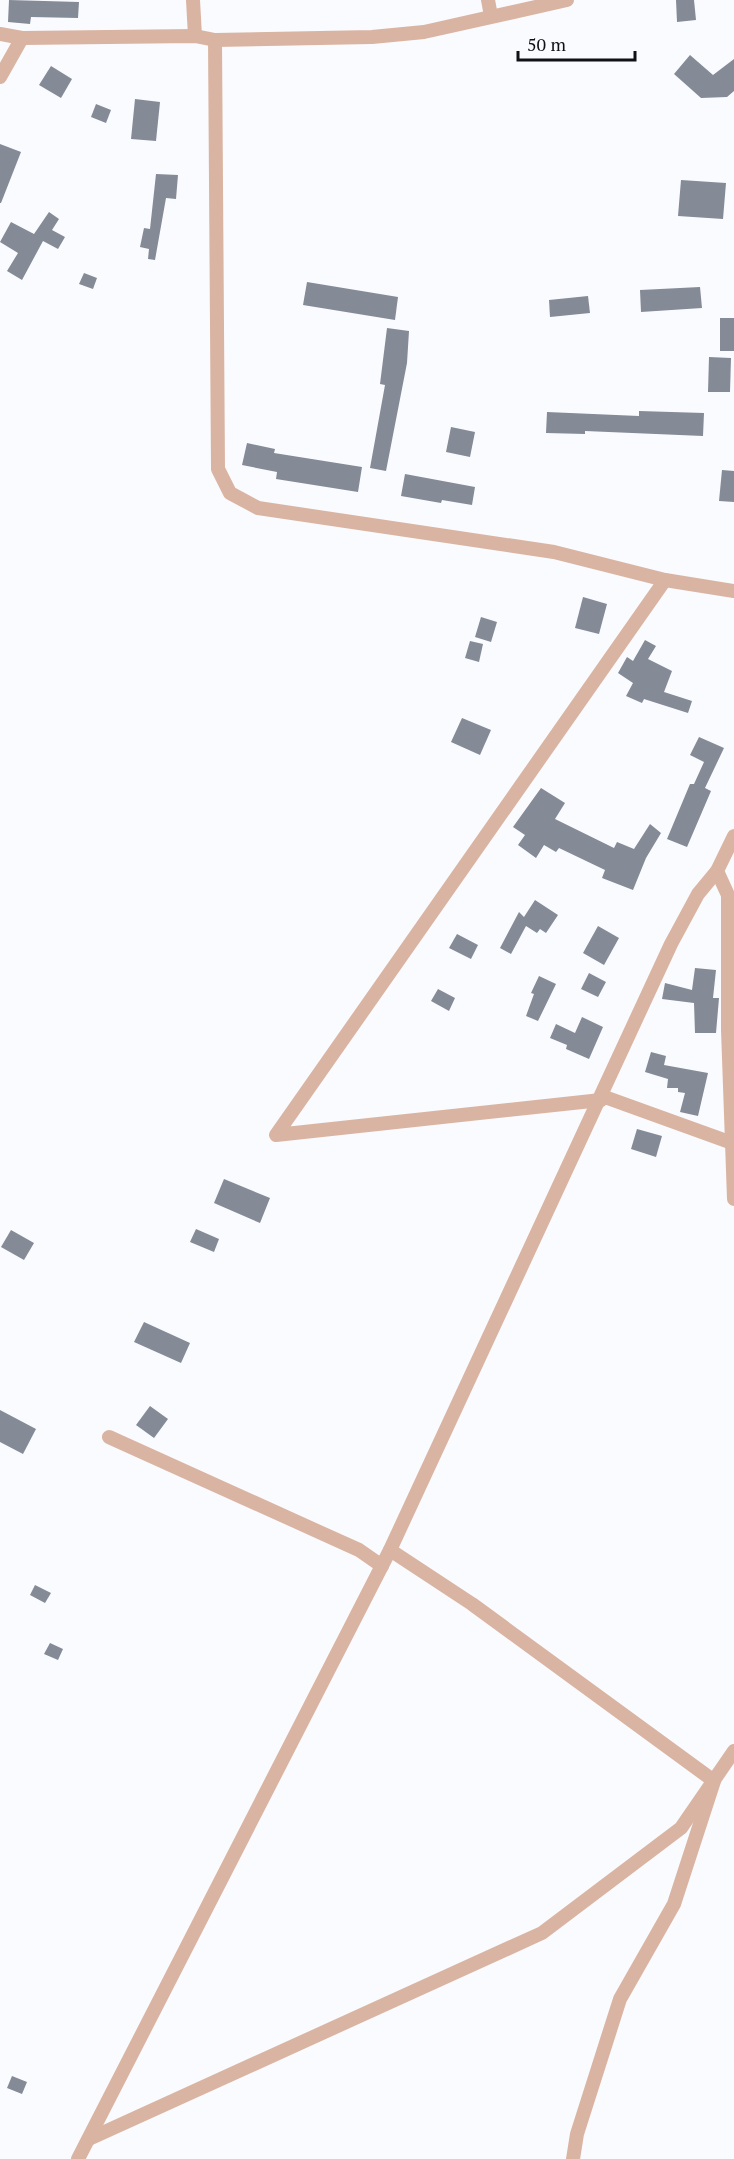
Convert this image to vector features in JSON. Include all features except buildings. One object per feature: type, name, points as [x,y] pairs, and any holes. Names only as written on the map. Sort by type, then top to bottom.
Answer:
[{"type":"street","points":[[193,0],[195,36]]},
{"type":"street","points":[[489,0],[491,16]]},
{"type":"street","points":[[0,34],[22,38],[195,36],[215,40],[382,36],[458,27],[491,16],[567,0]]},
{"type":"street","points":[[0,77],[22,38]]},
{"type":"street","points":[[215,40],[218,469],[230,493],[258,508],[554,552],[665,580],[734,591]]},
{"type":"street","points":[[665,580],[276,1135],[602,1098],[732,1143]]},
{"type":"street","points":[[78,2159],[390,1550],[602,1098],[671,944],[698,894],[717,871],[732,843]]},
{"type":"street","points":[[717,871],[728,895],[728,1030],[734,1199]]},
{"type":"street","points":[[109,1437],[359,1550],[381,1566]]},
{"type":"street","points":[[390,1550],[472,1604],[599,1694],[714,1781]]},
{"type":"street","points":[[89,2139],[543,1933],[681,1828],[734,1751]]},
{"type":"street","points":[[573,2159],[577,2134],[620,1999],[674,1904],[714,1781]]}]
